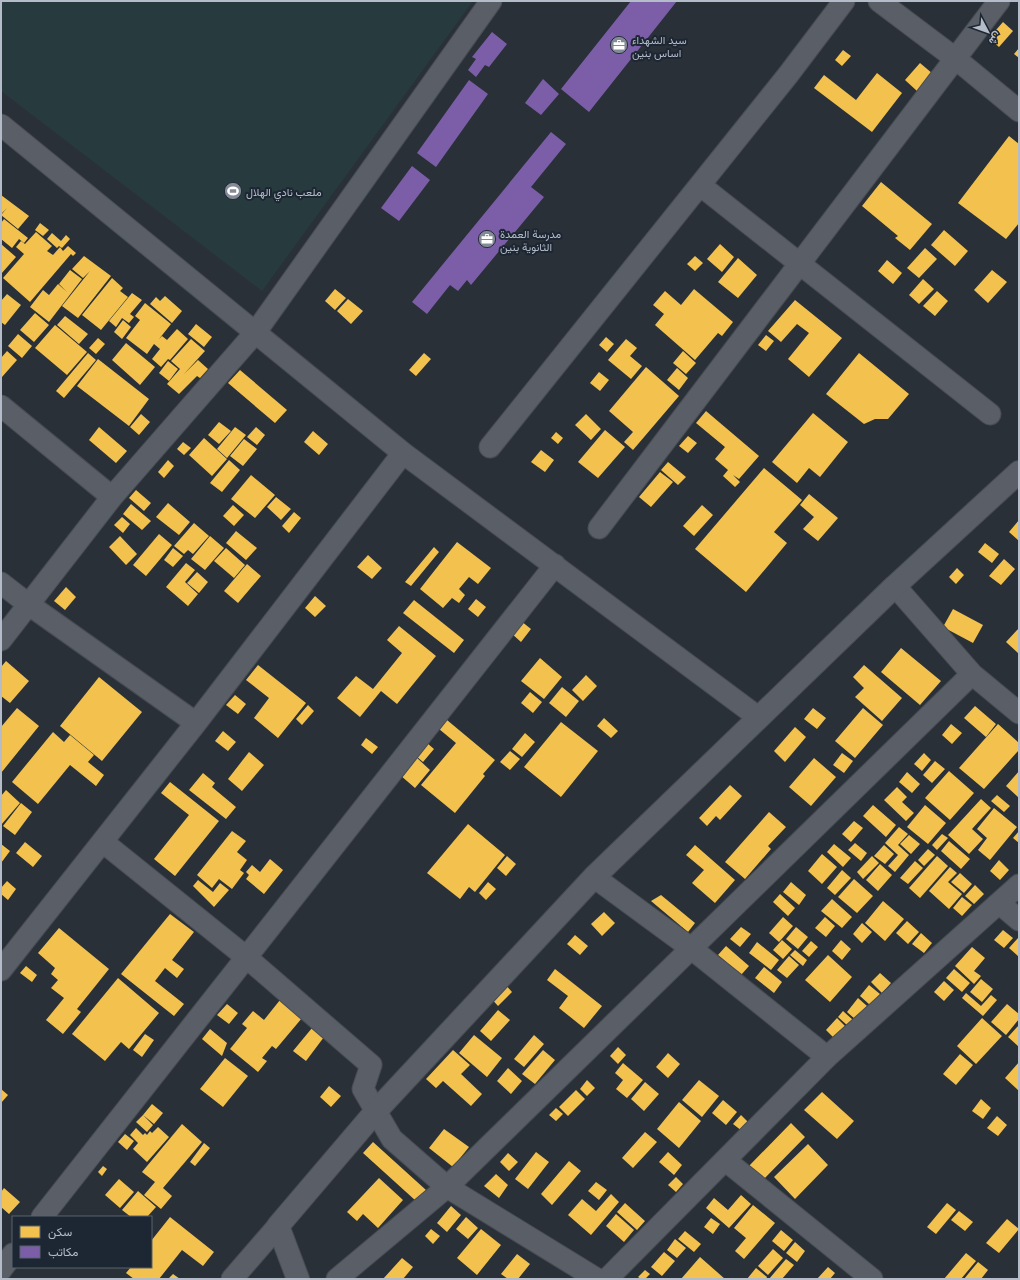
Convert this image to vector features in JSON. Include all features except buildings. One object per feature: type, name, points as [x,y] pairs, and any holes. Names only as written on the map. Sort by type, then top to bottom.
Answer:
[{"type":"street","points":[[1,640],[112,497],[255,333],[490,1]]},
{"type":"street","points":[[490,447],[788,75],[844,1]]},
{"type":"street","points":[[879,1],[956,59],[1019,111]]},
{"type":"street","points":[[599,528],[999,1]]},
{"type":"street","points":[[1,125],[403,453],[758,717]]},
{"type":"street","points":[[700,185],[990,414]]},
{"type":"street","points":[[1,406],[112,497]]},
{"type":"street","points":[[1,970],[196,723],[403,453]]},
{"type":"street","points":[[232,1279],[376,1111],[594,877],[895,586],[1019,472]]},
{"type":"street","points":[[43,1216],[555,565]]},
{"type":"street","points":[[1,583],[28,604],[196,723]]},
{"type":"street","points":[[895,586],[972,674],[1019,712]]},
{"type":"street","points":[[338,1279],[446,1187],[692,949],[972,674]]},
{"type":"street","points":[[103,842],[246,957],[371,1065],[363,1089],[392,1139],[446,1187],[597,1279]]},
{"type":"street","points":[[594,877],[692,949],[827,1057]]},
{"type":"street","points":[[607,1279],[827,1057],[1019,885]]},
{"type":"street","points":[[999,903],[1019,920]]},
{"type":"street","points":[[725,1160],[872,1279]]},
{"type":"street","points":[[278,1226],[298,1279]]},
{"type":"street","points":[[1,1270],[12,1255]]},
{"type":"green space","name":"ملعب نادي الهلال","points":[[1,1],[473,1],[262,291],[1,91]]},
{"type":"place","name":"سيد الشهداء اساس بنين","points":[[619,45]]},
{"type":"place","name":"ملعب نادي الهلال","points":[[233,191]]},
{"type":"place","name":"مدرسة العمدة الثانوية بنين","points":[[487,239]]}]
